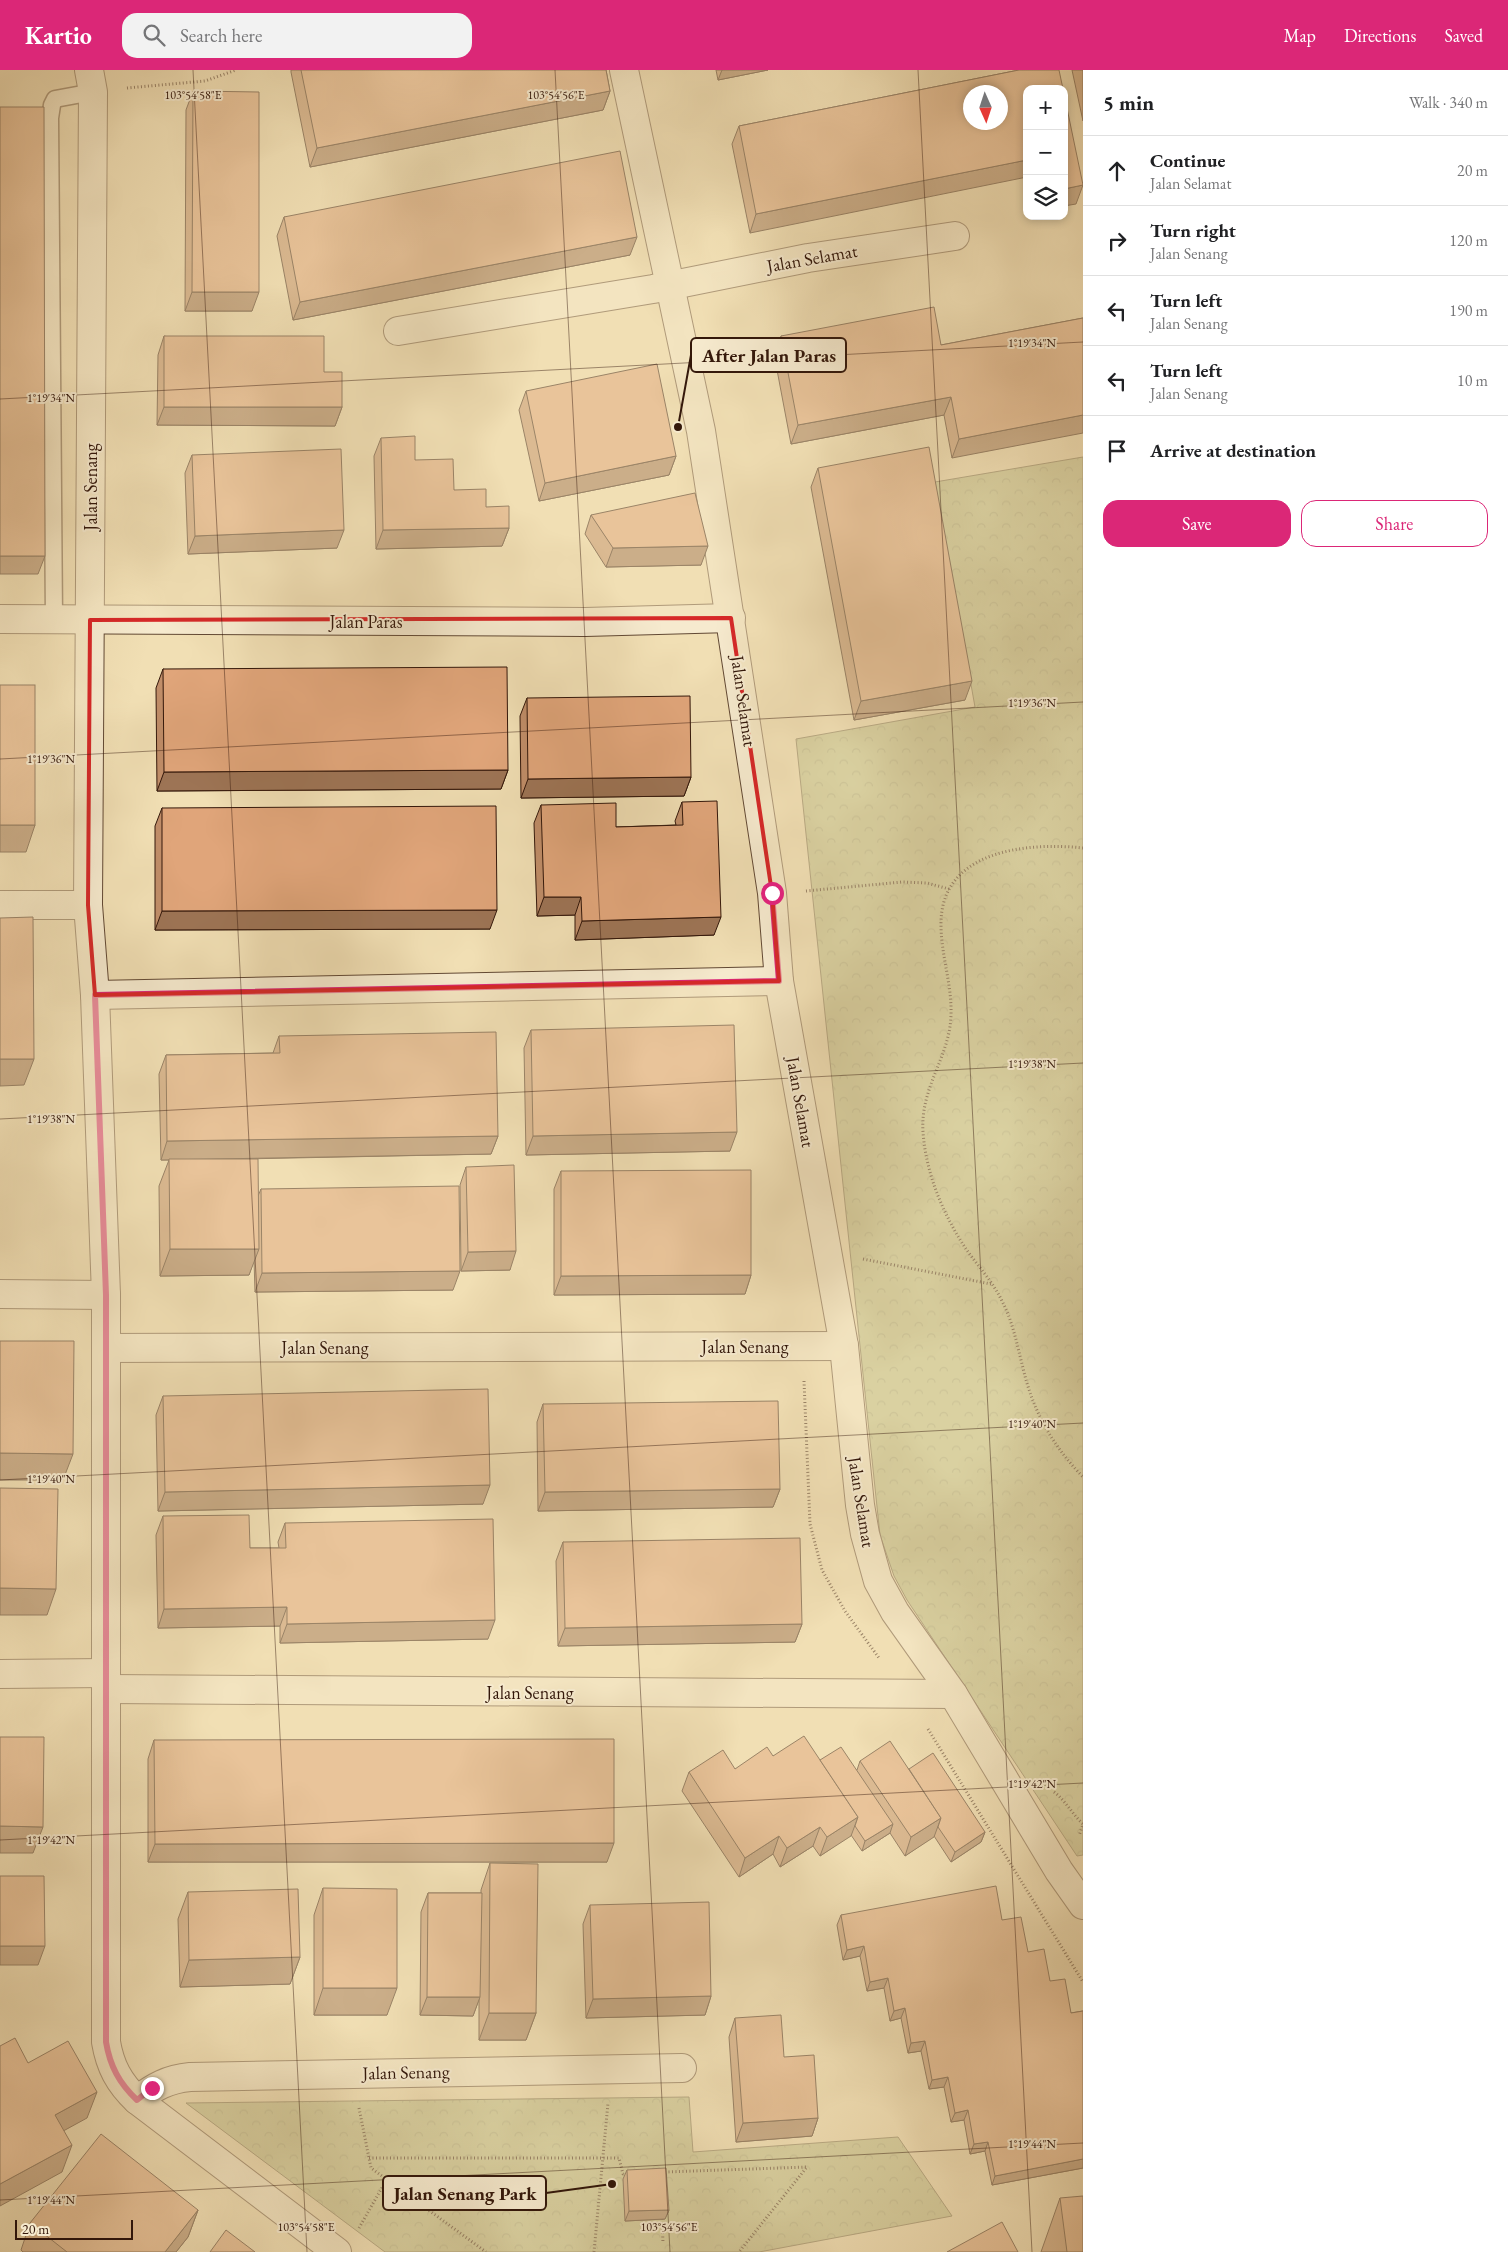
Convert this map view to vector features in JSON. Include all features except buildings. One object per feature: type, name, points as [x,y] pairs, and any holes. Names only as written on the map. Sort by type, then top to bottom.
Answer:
[{"type":"street","name":"Jalan Selamat","points":[[624,70],[701,431],[772,893],[779,981],[844,1346],[860,1505],[873,1564],[878,1581],[895,1612],[1074,1861],[1083,1905]]},
{"type":"street","name":"Jalan Senang","points":[[91,81],[88,905],[95,995],[106,1295],[106,2042],[116,2076],[137,2100],[337,2252]]},
{"type":"street","name":"Jalan Selamat","points":[[398,330],[653,289],[808,258],[955,236]]},
{"type":"street","name":"Jalan Paras","points":[[0,618],[54,620],[585,622],[731,618]]},
{"type":"street","points":[[0,904],[88,905]]},
{"type":"street","points":[[95,995],[779,981]]},
{"type":"street","points":[[0,1294],[106,1295]]},
{"type":"street","name":"Jalan Senang","points":[[106,1348],[844,1346]]},
{"type":"street","points":[[0,1674],[106,1681]]},
{"type":"street","name":"Jalan Senang","points":[[106,1681],[954,1694]]},
{"type":"street","name":"Jalan Senang","points":[[137,2100],[161,2084],[179,2078],[352,2073],[682,2068]]},
{"type":"lane","points":[[54,620],[50,118],[55,100],[91,81]]},
{"type":"path","points":[[150,85],[205,81],[236,70]]},
{"type":"path","points":[[1083,848],[1051,845],[1030,846],[1004,852],[965,870],[949,888],[943,902],[941,926],[950,982],[951,1018],[944,1049],[926,1095],[922,1115],[925,1152],[940,1202],[967,1250],[1002,1300],[1012,1323],[1025,1376],[1036,1410],[1044,1427],[1083,1476]]},
{"type":"path","points":[[799,892],[815,888],[902,882],[927,883],[949,888]]},
{"type":"path","points":[[860,1259],[992,1284]]},
{"type":"path","points":[[1050,1790],[1064,1800],[1074,1816],[1083,1824],[1078,1837],[1074,1861]]},
{"type":"path","points":[[594,2252],[612,2070]]},
{"type":"path","points":[[352,2073],[371,2168],[486,2252]]},
{"type":"path","points":[[369,2158],[619,2158],[623,2174],[633,2174]]},
{"type":"path","points":[[662,2172],[807,2167],[739,2252]]},
{"type":"path","points":[[358,2230],[387,2179]]},
{"type":"path","points":[[662,2219],[663,2243]]},
{"type":"highlighted area","points":[[731,618],[772,893],[779,981],[95,995],[88,905],[90,620]]},
{"type":"green space","points":[[1083,457],[1083,1855],[1077,1856],[907,1600],[894,1576],[880,1535],[796,739],[975,707],[935,482]]},
{"type":"green space","points":[[689,2097],[693,2152],[898,2137],[952,2216],[759,2252],[385,2252],[186,2103]]},
{"type":"place","name":"After Jalan Paras","points":[[678,427]]},
{"type":"place","name":"Jalan Senang Park","points":[[612,2184]]},
{"type":"route","points":[[152,2088],[137,2100],[129,2093],[116,2076],[106,2042],[106,1295],[95,995],[779,981],[772,893]]}]
